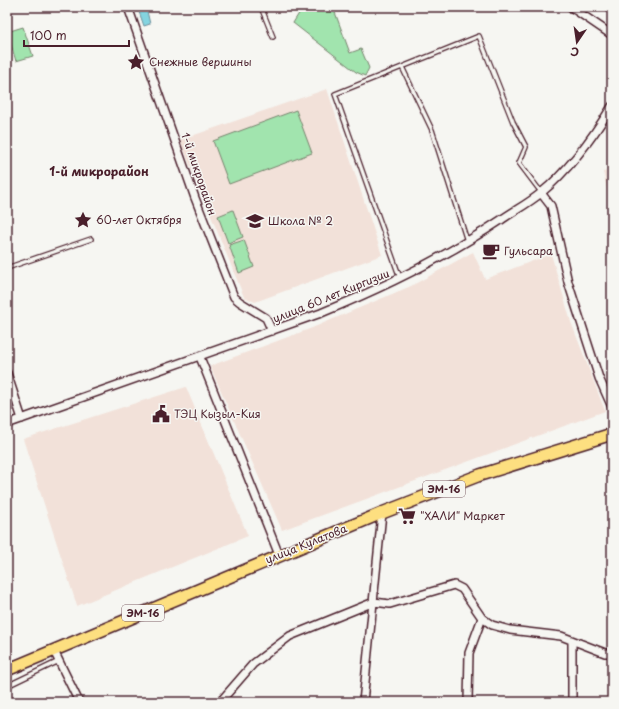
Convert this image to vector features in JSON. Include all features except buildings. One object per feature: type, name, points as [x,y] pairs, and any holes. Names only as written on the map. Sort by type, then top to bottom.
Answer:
[{"type":"highway","name":"улица Кулатова","points":[[7,670],[382,513],[480,475],[612,434]]},
{"type":"street","name":"1-й микрорайон","points":[[128,7],[195,198],[234,297],[266,318],[272,331]]},
{"type":"street","points":[[571,7],[612,35]]},
{"type":"street","name":"улица 60 лет Киргизии","points":[[7,424],[272,331],[367,294],[400,279],[468,242],[541,193],[578,153],[612,106]]},
{"type":"street","points":[[541,193],[551,206],[568,282],[599,378],[612,407]]},
{"type":"street","points":[[200,357],[279,555]]},
{"type":"street","points":[[7,373],[22,418]]},
{"type":"street","points":[[363,702],[382,513]]},
{"type":"street","points":[[220,702],[253,664],[290,636],[374,602],[390,604],[454,585],[462,589],[482,618],[501,628],[556,634],[605,653],[612,653]]},
{"type":"street","points":[[468,702],[469,653],[482,618]]},
{"type":"street","points":[[572,641],[572,702]]},
{"type":"street","points":[[54,651],[79,702]]},
{"type":"lane","points":[[261,7],[273,37]]},
{"type":"lane","points":[[400,279],[335,94],[479,36],[513,122],[526,147],[519,163],[541,193]]},
{"type":"lane","points":[[402,67],[432,130],[468,242]]},
{"type":"lane","points":[[7,268],[91,239]]},
{"type":"lane","points":[[7,686],[59,661]]},
{"type":"shaded area","points":[[327,89],[382,255],[255,302],[244,297],[180,140]]},
{"type":"shaded area","points":[[612,170],[612,210],[603,172]]},
{"type":"shaded area","points":[[473,252],[485,279],[551,254],[571,322],[605,411],[282,530],[210,366],[312,328],[411,286]]},
{"type":"shaded area","points":[[186,387],[248,536],[77,606],[23,439]]},
{"type":"green space","points":[[303,7],[333,7],[350,53],[361,49],[369,68],[365,76],[356,72],[293,23]]},
{"type":"green space","points":[[23,27],[33,56],[16,61],[7,32]]},
{"type":"green space","points":[[296,110],[312,153],[229,184],[213,141]]},
{"type":"green space","points":[[233,210],[243,237],[228,243],[218,216]]},
{"type":"green space","points":[[244,240],[254,267],[239,273],[229,245]]},
{"type":"water","points":[[139,7],[146,7],[150,24],[144,26],[138,9]]},
{"type":"place","name":"Снежные вершины","points":[[136,62]]},
{"type":"place","name":"60-лет Октября","points":[[83,220]]},
{"type":"place","name":"Школа № 2","points":[[255,221]]},
{"type":"place","name":"Гульсара","points":[[491,251]]},
{"type":"place","name":"ТЭЦ Кызыл-Кия","points":[[161,414]]},
{"type":"place","name":"\"ХАЛИ\" Маркет","points":[[407,516]]},
{"type":"district","name":"1-й микрорайон","points":[[99,172]]}]
